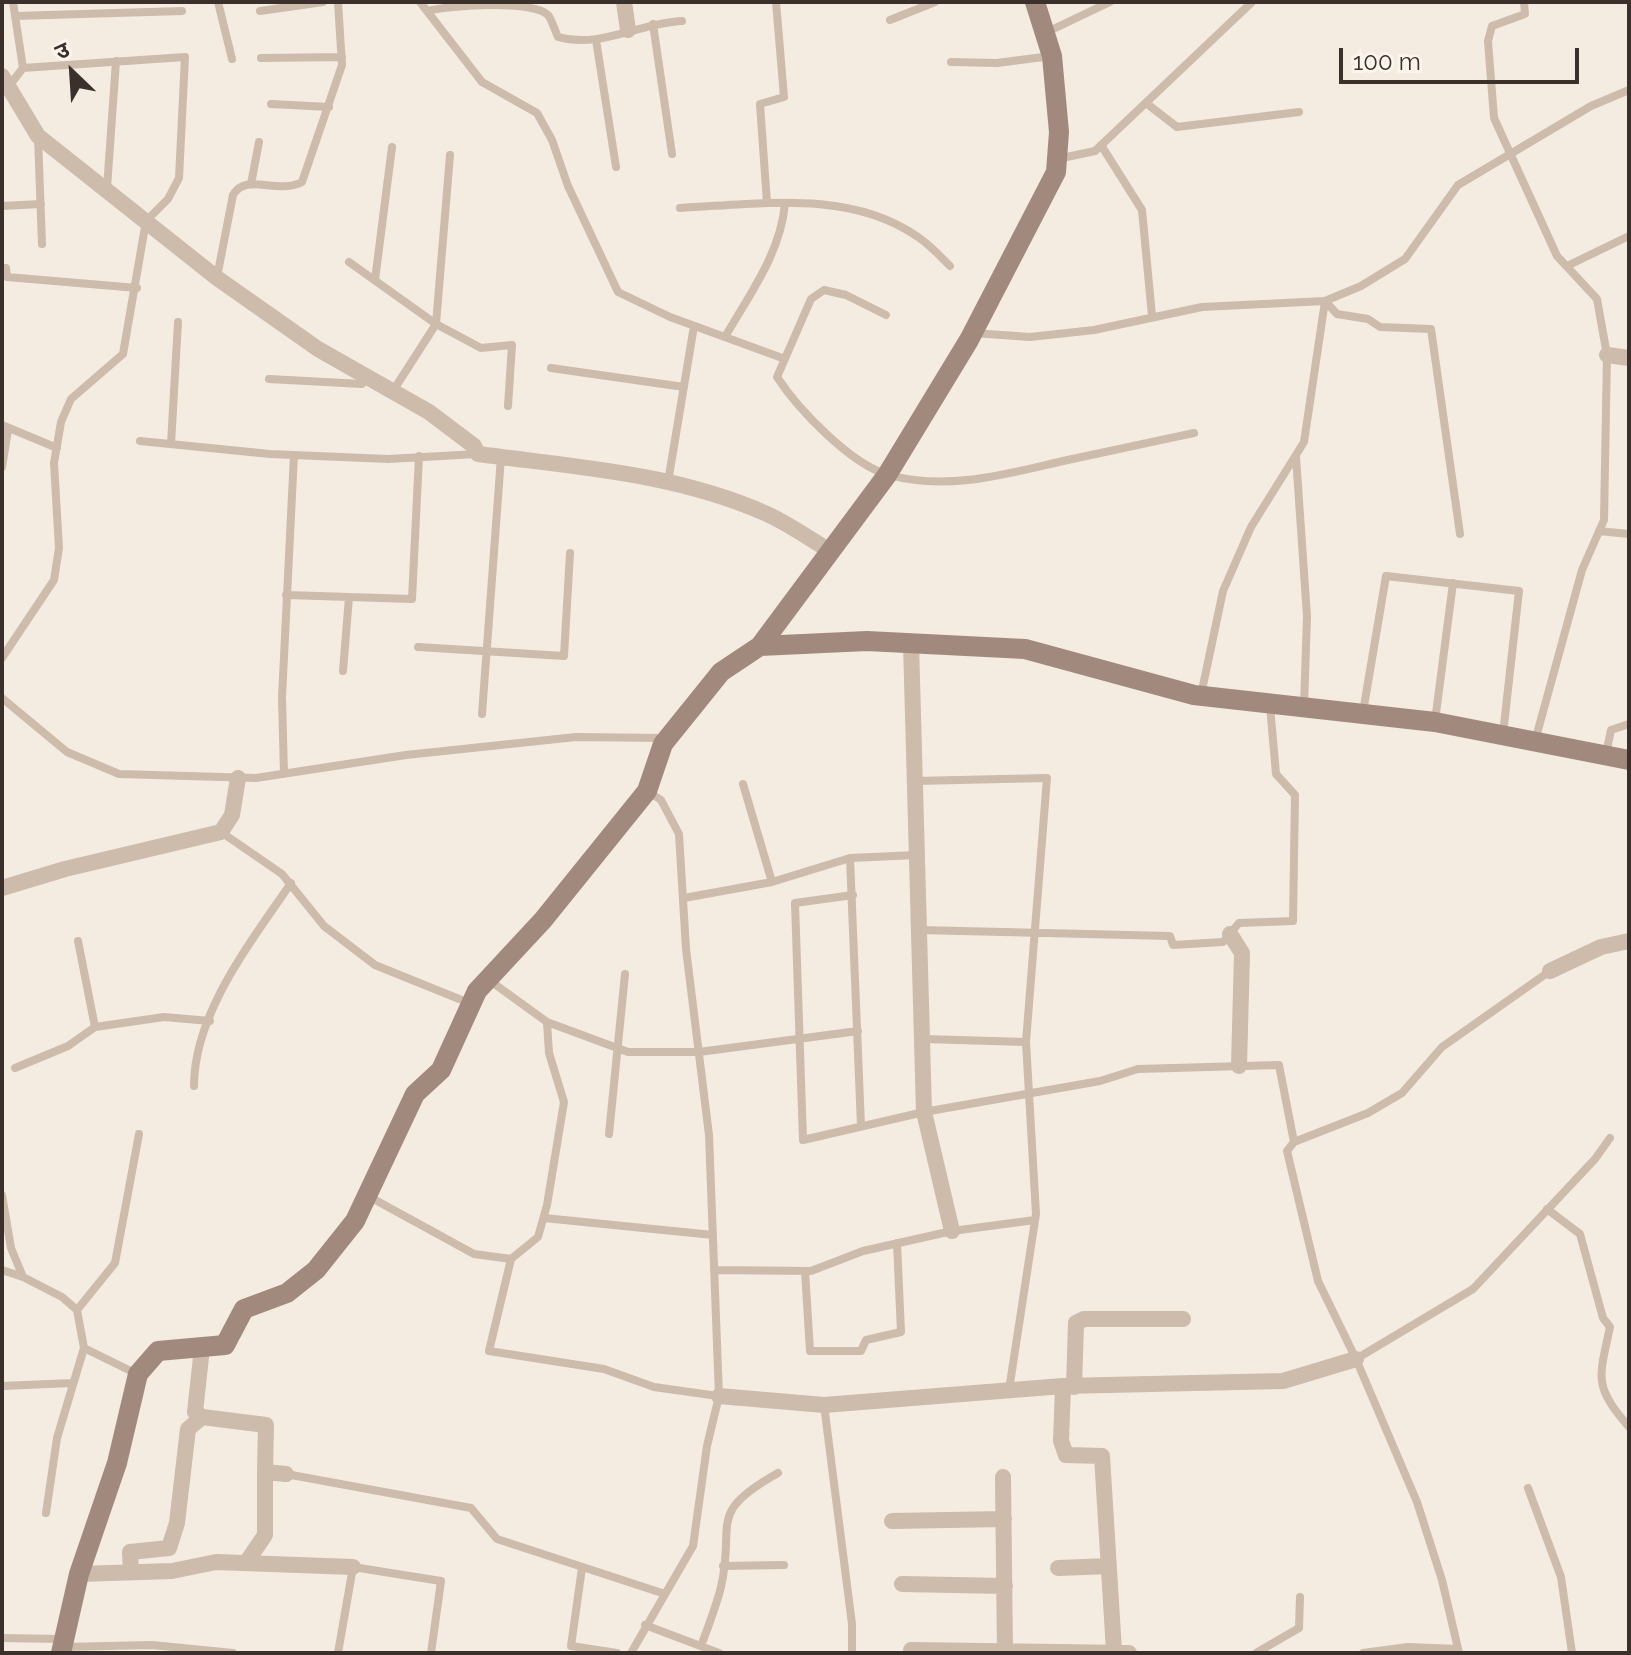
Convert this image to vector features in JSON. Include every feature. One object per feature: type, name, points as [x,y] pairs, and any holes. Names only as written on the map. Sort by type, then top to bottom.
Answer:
[{"type":"street","points":[[624,2],[628,30]]},
{"type":"street","points":[[63,1646],[79,1574],[117,1463],[138,1374],[158,1351],[225,1345],[244,1309],[287,1293],[316,1270],[355,1221],[415,1094],[441,1070],[471,1004],[647,791],[667,738],[721,672],[760,646],[887,475],[972,333],[1056,172],[1059,132],[1052,56],[1035,2]]},
{"type":"street","points":[[5,81],[38,136],[217,278],[318,349],[429,412],[474,446],[478,454],[630,473],[711,492],[769,515],[830,551]]},
{"type":"street","points":[[1607,355],[1629,358]]},
{"type":"street","points":[[760,646],[867,641],[1025,649],[1201,697],[1435,722],[1629,760]]},
{"type":"street","points":[[911,643],[924,1112],[952,1231]]},
{"type":"street","points":[[2,888],[65,869],[221,832],[232,815],[238,778]]},
{"type":"street","points":[[1230,934],[1242,953],[1239,1066]]},
{"type":"street","points":[[1550,971],[1601,947],[1629,941]]},
{"type":"street","points":[[911,1650],[1122,1652],[1109,1566],[1102,1456],[1066,1455],[1061,1441],[1076,1323],[1084,1319],[1183,1319]]},
{"type":"street","points":[[202,1348],[195,1408],[202,1417],[266,1425],[265,1535],[246,1563]]},
{"type":"street","points":[[719,1396],[824,1405],[1069,1386],[1283,1381],[1356,1359]]},
{"type":"street","points":[[131,1572],[130,1552],[169,1548],[177,1523],[188,1429],[202,1417]]},
{"type":"street","points":[[265,1472],[286,1474]]},
{"type":"street","points":[[1003,1477],[1005,1652]]},
{"type":"street","points":[[892,1521],[1004,1519]]},
{"type":"street","points":[[79,1574],[172,1571],[216,1562],[353,1567]]},
{"type":"street","points":[[1058,1568],[1109,1566]]},
{"type":"street","points":[[902,1584],[1005,1586]]},
{"type":"lane","points":[[13,2],[23,68]]},
{"type":"lane","points":[[218,2],[232,59]]},
{"type":"lane","points":[[260,11],[323,2]]},
{"type":"lane","points":[[217,278],[233,195],[238,186],[251,184],[290,189],[302,182],[329,107],[342,57],[338,2]]},
{"type":"lane","points":[[420,2],[482,82],[537,113],[552,140],[568,186],[618,292],[694,326],[785,359]]},
{"type":"lane","points":[[767,203],[760,104],[784,97],[776,2]]},
{"type":"lane","points":[[890,20],[935,2]]},
{"type":"lane","points":[[1044,33],[1110,2]]},
{"type":"lane","points":[[1057,159],[1095,151],[1252,2]]},
{"type":"lane","points":[[1524,2],[1525,14],[1492,26],[1488,41],[1494,118],[1557,256],[1597,299],[1607,355],[1604,520],[1582,570],[1535,742]]},
{"type":"lane","points":[[427,11],[446,4],[533,4],[548,14],[558,37],[577,43],[653,24],[682,21]]},
{"type":"lane","points":[[15,16],[182,11]]},
{"type":"lane","points":[[653,24],[672,154]]},
{"type":"lane","points":[[596,40],[616,167]]},
{"type":"lane","points":[[951,62],[997,63],[1052,56]]},
{"type":"lane","points":[[2,658],[54,580],[59,548],[54,463],[61,422],[71,399],[123,354],[137,288],[146,221],[168,199],[179,178],[185,57],[23,68],[5,81]]},
{"type":"lane","points":[[261,58],[342,57]]},
{"type":"lane","points":[[107,190],[116,61]]},
{"type":"lane","points":[[972,333],[1030,337],[1094,330],[1202,307],[1325,301],[1361,286],[1405,259],[1458,185],[1591,106],[1629,90]]},
{"type":"lane","points":[[1146,103],[1177,127],[1299,112]]},
{"type":"lane","points":[[271,104],[329,107]]},
{"type":"lane","points":[[38,136],[42,244]]},
{"type":"lane","points":[[251,184],[259,142]]},
{"type":"lane","points":[[1101,145],[1142,210],[1152,316]]},
{"type":"lane","points":[[375,280],[392,147]]},
{"type":"lane","points":[[393,392],[436,324],[450,155]]},
{"type":"lane","points":[[680,208],[767,203],[828,204],[878,215],[918,237],[950,266]]},
{"type":"lane","points":[[725,337],[774,251],[783,227],[785,203]]},
{"type":"lane","points":[[2,206],[41,204]]},
{"type":"lane","points":[[1567,266],[1629,236]]},
{"type":"lane","points":[[349,262],[436,324],[481,348],[512,345],[508,406]]},
{"type":"lane","points":[[2,268],[6,268],[7,277],[137,288]]},
{"type":"lane","points":[[886,315],[846,295],[824,290],[811,299],[777,377],[790,397],[864,464],[887,475],[931,483],[985,478],[1194,433]]},
{"type":"lane","points":[[1201,697],[1223,591],[1251,527],[1304,442],[1325,301]]},
{"type":"lane","points":[[1325,301],[1337,314],[1368,319],[1380,327],[1431,329],[1460,534]]},
{"type":"lane","points":[[171,444],[178,322]]},
{"type":"lane","points":[[668,482],[694,326]]},
{"type":"lane","points":[[551,368],[684,387]]},
{"type":"lane","points":[[269,379],[362,384],[367,377]]},
{"type":"lane","points":[[2,467],[5,427],[57,448]]},
{"type":"lane","points":[[140,441],[294,455],[388,459],[478,454]]},
{"type":"lane","points":[[284,774],[286,595],[294,455]]},
{"type":"lane","points":[[286,595],[412,599],[419,456]]},
{"type":"lane","points":[[1296,456],[1307,616],[1304,708]]},
{"type":"lane","points":[[482,714],[501,457]]},
{"type":"lane","points":[[1599,531],[1629,534]]},
{"type":"lane","points":[[418,647],[564,656],[570,553]]},
{"type":"lane","points":[[1362,713],[1386,576],[1519,591],[1503,734]]},
{"type":"lane","points":[[1435,722],[1453,583]]},
{"type":"lane","points":[[343,671],[349,597]]},
{"type":"lane","points":[[2,698],[67,752],[119,774],[238,778],[406,755],[576,737],[667,738]]},
{"type":"lane","points":[[919,930],[1170,936],[1173,945],[1223,942],[1239,923],[1293,921],[1295,795],[1276,774],[1270,705]]},
{"type":"lane","points":[[1606,755],[1611,730],[1629,724]]},
{"type":"lane","points":[[915,781],[1047,778],[1026,1042],[1026,1092],[1035,1172],[1035,1220],[1009,1390]]},
{"type":"lane","points":[[743,784],[772,882]]},
{"type":"lane","points":[[631,1653],[662,1593],[693,1546],[707,1446],[719,1396],[709,1135],[686,949],[679,834],[661,800],[647,791]]},
{"type":"lane","points":[[221,832],[282,874],[324,926],[375,965],[471,1004]]},
{"type":"lane","points":[[684,898],[772,882],[850,858],[917,855]]},
{"type":"lane","points":[[850,858],[861,1126]]},
{"type":"lane","points":[[194,1086],[194,1061],[210,1021],[232,975],[291,883]]},
{"type":"lane","points":[[853,895],[795,903],[803,1140],[924,1112],[1100,1081],[1138,1069],[1279,1065],[1294,1142]]},
{"type":"lane","points":[[78,941],[95,1027]]},
{"type":"lane","points":[[1363,1653],[1458,1651],[1442,1580],[1417,1502],[1356,1359],[1318,1281],[1287,1151],[1294,1142],[1368,1113],[1402,1093],[1442,1047],[1550,971]]},
{"type":"lane","points":[[609,1134],[625,974]]},
{"type":"lane","points":[[489,980],[547,1022],[628,1052],[699,1052],[858,1031]]},
{"type":"lane","points":[[15,1068],[68,1046],[95,1027],[164,1017],[210,1021]]},
{"type":"lane","points":[[547,1022],[549,1053],[564,1102],[544,1218],[538,1237],[511,1259],[489,1351],[604,1369],[654,1387],[719,1396]]},
{"type":"lane","points":[[922,1039],[1026,1042]]},
{"type":"lane","points":[[77,1310],[115,1263],[139,1134]]},
{"type":"lane","points":[[1356,1359],[1473,1289],[1595,1159],[1610,1138]]},
{"type":"lane","points":[[2,1195],[11,1248],[23,1277]]},
{"type":"lane","points":[[367,1196],[474,1254],[511,1259]]},
{"type":"lane","points":[[1547,1209],[1580,1234],[1603,1318],[1610,1327],[1599,1378],[1608,1403],[1629,1427]]},
{"type":"lane","points":[[544,1218],[713,1235]]},
{"type":"lane","points":[[714,1270],[805,1271],[897,1243],[952,1231],[1035,1220]]},
{"type":"lane","points":[[805,1271],[810,1351],[861,1351],[866,1340],[901,1332],[897,1243]]},
{"type":"lane","points":[[2,1270],[62,1297],[77,1310],[84,1348],[57,1438],[46,1513]]},
{"type":"lane","points":[[84,1348],[138,1374]]},
{"type":"lane","points":[[2,1386],[72,1383]]},
{"type":"lane","points":[[824,1405],[852,1624],[852,1653]]},
{"type":"lane","points":[[701,1646],[722,1585],[724,1525],[732,1509],[750,1489],[778,1473]]},
{"type":"lane","points":[[286,1474],[471,1508],[497,1539],[662,1593]]},
{"type":"lane","points":[[1528,1488],[1561,1577],[1572,1653]]},
{"type":"lane","points":[[723,1566],[784,1565]]},
{"type":"lane","points":[[338,1653],[353,1567],[441,1581],[431,1653]]},
{"type":"lane","points":[[582,1568],[571,1646],[617,1653]]},
{"type":"lane","points":[[1256,1653],[1299,1628],[1300,1597]]},
{"type":"lane","points":[[645,1625],[719,1653]]},
{"type":"lane","points":[[2,1638],[63,1646],[152,1645],[233,1653]]}]
